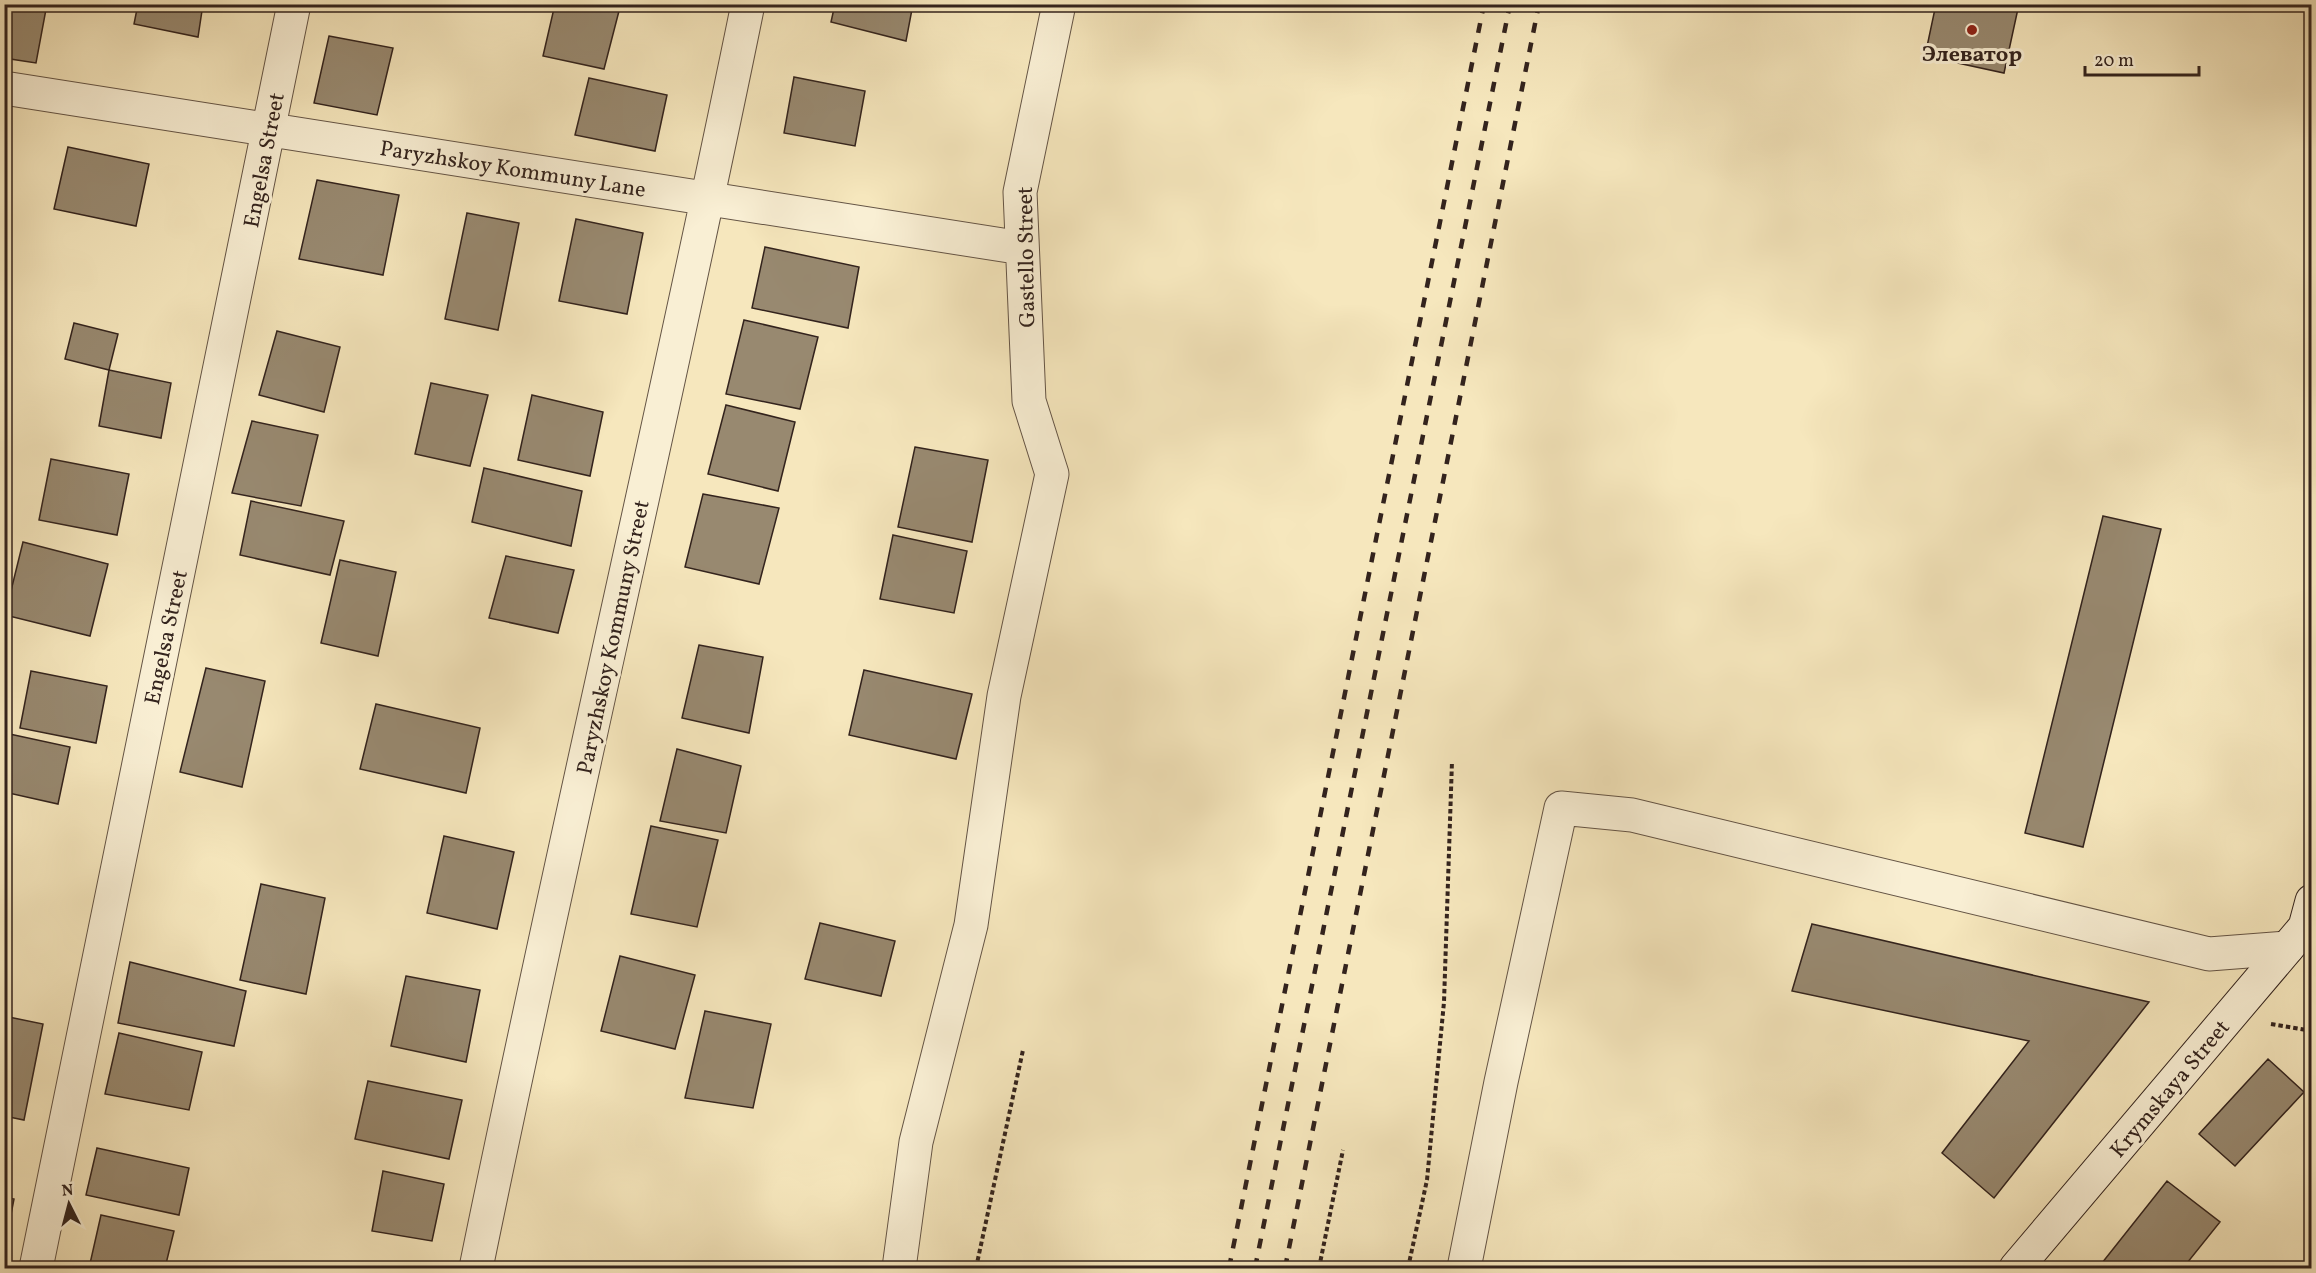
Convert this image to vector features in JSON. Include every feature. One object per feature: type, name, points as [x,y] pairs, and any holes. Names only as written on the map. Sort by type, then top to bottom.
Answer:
[{"type":"street","name":"Engelsa Street","points":[[36,1269],[294,4]]},
{"type":"street","name":"Paryzhskoy Kommuny Street","points":[[476,1269],[518,1062],[708,199],[748,4]]},
{"type":"street","name":"Gastello Street","points":[[898,1269],[916,1142],[971,925],[1004,696],[1052,474],[1029,401],[1020,192],[1059,4]]},
{"type":"street","name":"Paryzhskoy Kommuny Lane","points":[[4,88],[1022,248]]},
{"type":"street","points":[[1464,1269],[1501,1082],[1561,808],[1632,815],[2209,954],[2287,948]]},
{"type":"street","name":"Krymskaya Street","points":[[2016,1269],[2305,927],[2312,901]]},
{"type":"path","points":[[1408,1269],[1427,1179],[1444,1002],[1452,761]]},
{"type":"path","points":[[976,1269],[1023,1050]]},
{"type":"path","points":[[1318,1269],[1343,1150]]},
{"type":"building","points":[[4,4],[47,4],[36,63],[4,58]]},
{"type":"building","points":[[138,4],[203,4],[198,37],[134,24]]},
{"type":"building","points":[[555,4],[593,4],[619,11],[604,69],[543,56]]},
{"type":"building","points":[[835,4],[913,4],[906,41],[831,22]]},
{"type":"building","name":"Элеватор","points":[[1936,4],[2019,4],[2004,73],[1925,56]]},
{"type":"building","points":[[329,36],[393,48],[377,115],[314,103]]},
{"type":"building","points":[[794,77],[865,91],[855,146],[784,133]]},
{"type":"building","points":[[589,78],[667,95],[655,151],[575,135]]},
{"type":"building","points":[[68,147],[149,164],[136,226],[54,209]]},
{"type":"building","points":[[317,180],[399,195],[383,275],[299,259]]},
{"type":"building","points":[[467,213],[519,223],[498,330],[445,319]]},
{"type":"building","points":[[576,219],[643,233],[627,314],[559,301]]},
{"type":"building","points":[[765,247],[859,267],[848,328],[752,308]]},
{"type":"building","points":[[744,320],[818,337],[800,409],[726,394]]},
{"type":"building","points":[[74,323],[118,334],[109,370],[65,359]]},
{"type":"building","points":[[277,331],[340,347],[324,412],[259,395]]},
{"type":"building","points":[[109,370],[171,383],[161,438],[99,426]]},
{"type":"building","points":[[431,383],[488,395],[470,466],[415,454]]},
{"type":"building","points":[[532,395],[603,412],[590,476],[518,460]]},
{"type":"building","points":[[726,405],[795,422],[778,491],[708,474]]},
{"type":"building","points":[[252,421],[318,435],[301,506],[232,493]]},
{"type":"building","points":[[915,447],[988,460],[972,542],[898,527]]},
{"type":"building","points":[[51,459],[129,474],[117,535],[39,520]]},
{"type":"building","points":[[484,468],[582,491],[571,546],[472,522]]},
{"type":"building","points":[[703,494],[779,508],[759,584],[685,567]]},
{"type":"building","points":[[251,501],[344,521],[330,575],[240,555]]},
{"type":"building","points":[[2103,516],[2161,529],[2083,847],[2025,833]]},
{"type":"building","points":[[893,535],[967,551],[954,613],[880,599]]},
{"type":"building","points":[[23,542],[108,564],[90,636],[5,615]]},
{"type":"building","points":[[506,556],[574,570],[558,633],[489,618]]},
{"type":"building","points":[[340,560],[396,572],[378,656],[321,643]]},
{"type":"building","points":[[699,645],[763,657],[749,733],[682,718]]},
{"type":"building","points":[[206,668],[265,681],[242,787],[180,772]]},
{"type":"building","points":[[864,670],[972,694],[956,759],[849,735]]},
{"type":"building","points":[[31,671],[107,686],[96,743],[20,728]]},
{"type":"building","points":[[376,704],[480,728],[466,793],[360,769]]},
{"type":"building","points":[[5,733],[70,747],[58,804],[4,792]]},
{"type":"building","points":[[677,749],[741,766],[726,833],[660,821]]},
{"type":"building","points":[[651,826],[718,840],[697,927],[631,914]]},
{"type":"building","points":[[444,836],[514,852],[497,929],[427,913]]},
{"type":"building","points":[[261,884],[325,898],[306,994],[240,980]]},
{"type":"building","points":[[820,923],[895,941],[881,996],[805,979]]},
{"type":"building","points":[[1812,924],[2149,1002],[1994,1198],[1942,1153],[2029,1041],[1792,991]]},
{"type":"building","points":[[620,956],[695,975],[675,1049],[601,1031]]},
{"type":"building","points":[[130,962],[246,991],[234,1046],[118,1023]]},
{"type":"building","points":[[406,976],[480,990],[466,1062],[391,1046]]},
{"type":"building","points":[[705,1011],[771,1024],[753,1108],[685,1098]]},
{"type":"building","points":[[4,1016],[43,1024],[24,1120],[4,1116]]},
{"type":"building","points":[[119,1033],[202,1052],[189,1110],[105,1094]]},
{"type":"building","points":[[2268,1059],[2304,1092],[2235,1166],[2199,1134]]},
{"type":"building","points":[[368,1081],[462,1100],[449,1159],[355,1139]]},
{"type":"building","points":[[97,1148],[189,1168],[179,1215],[86,1195]]},
{"type":"building","points":[[383,1171],[444,1184],[432,1241],[372,1231]]},
{"type":"building","points":[[2167,1181],[2220,1222],[2183,1268],[2098,1268]]},
{"type":"building","points":[[4,1197],[14,1199],[4,1250]]},
{"type":"building","points":[[101,1215],[174,1231],[165,1268],[89,1268]]},
{"type":"railway","points":[[1229,1268],[1484,4]]},
{"type":"railway","points":[[1255,1268],[1510,4]]},
{"type":"railway","points":[[1285,1268],[1539,4]]},
{"type":"place","name":"Элеватор","points":[[1972,30]]}]
